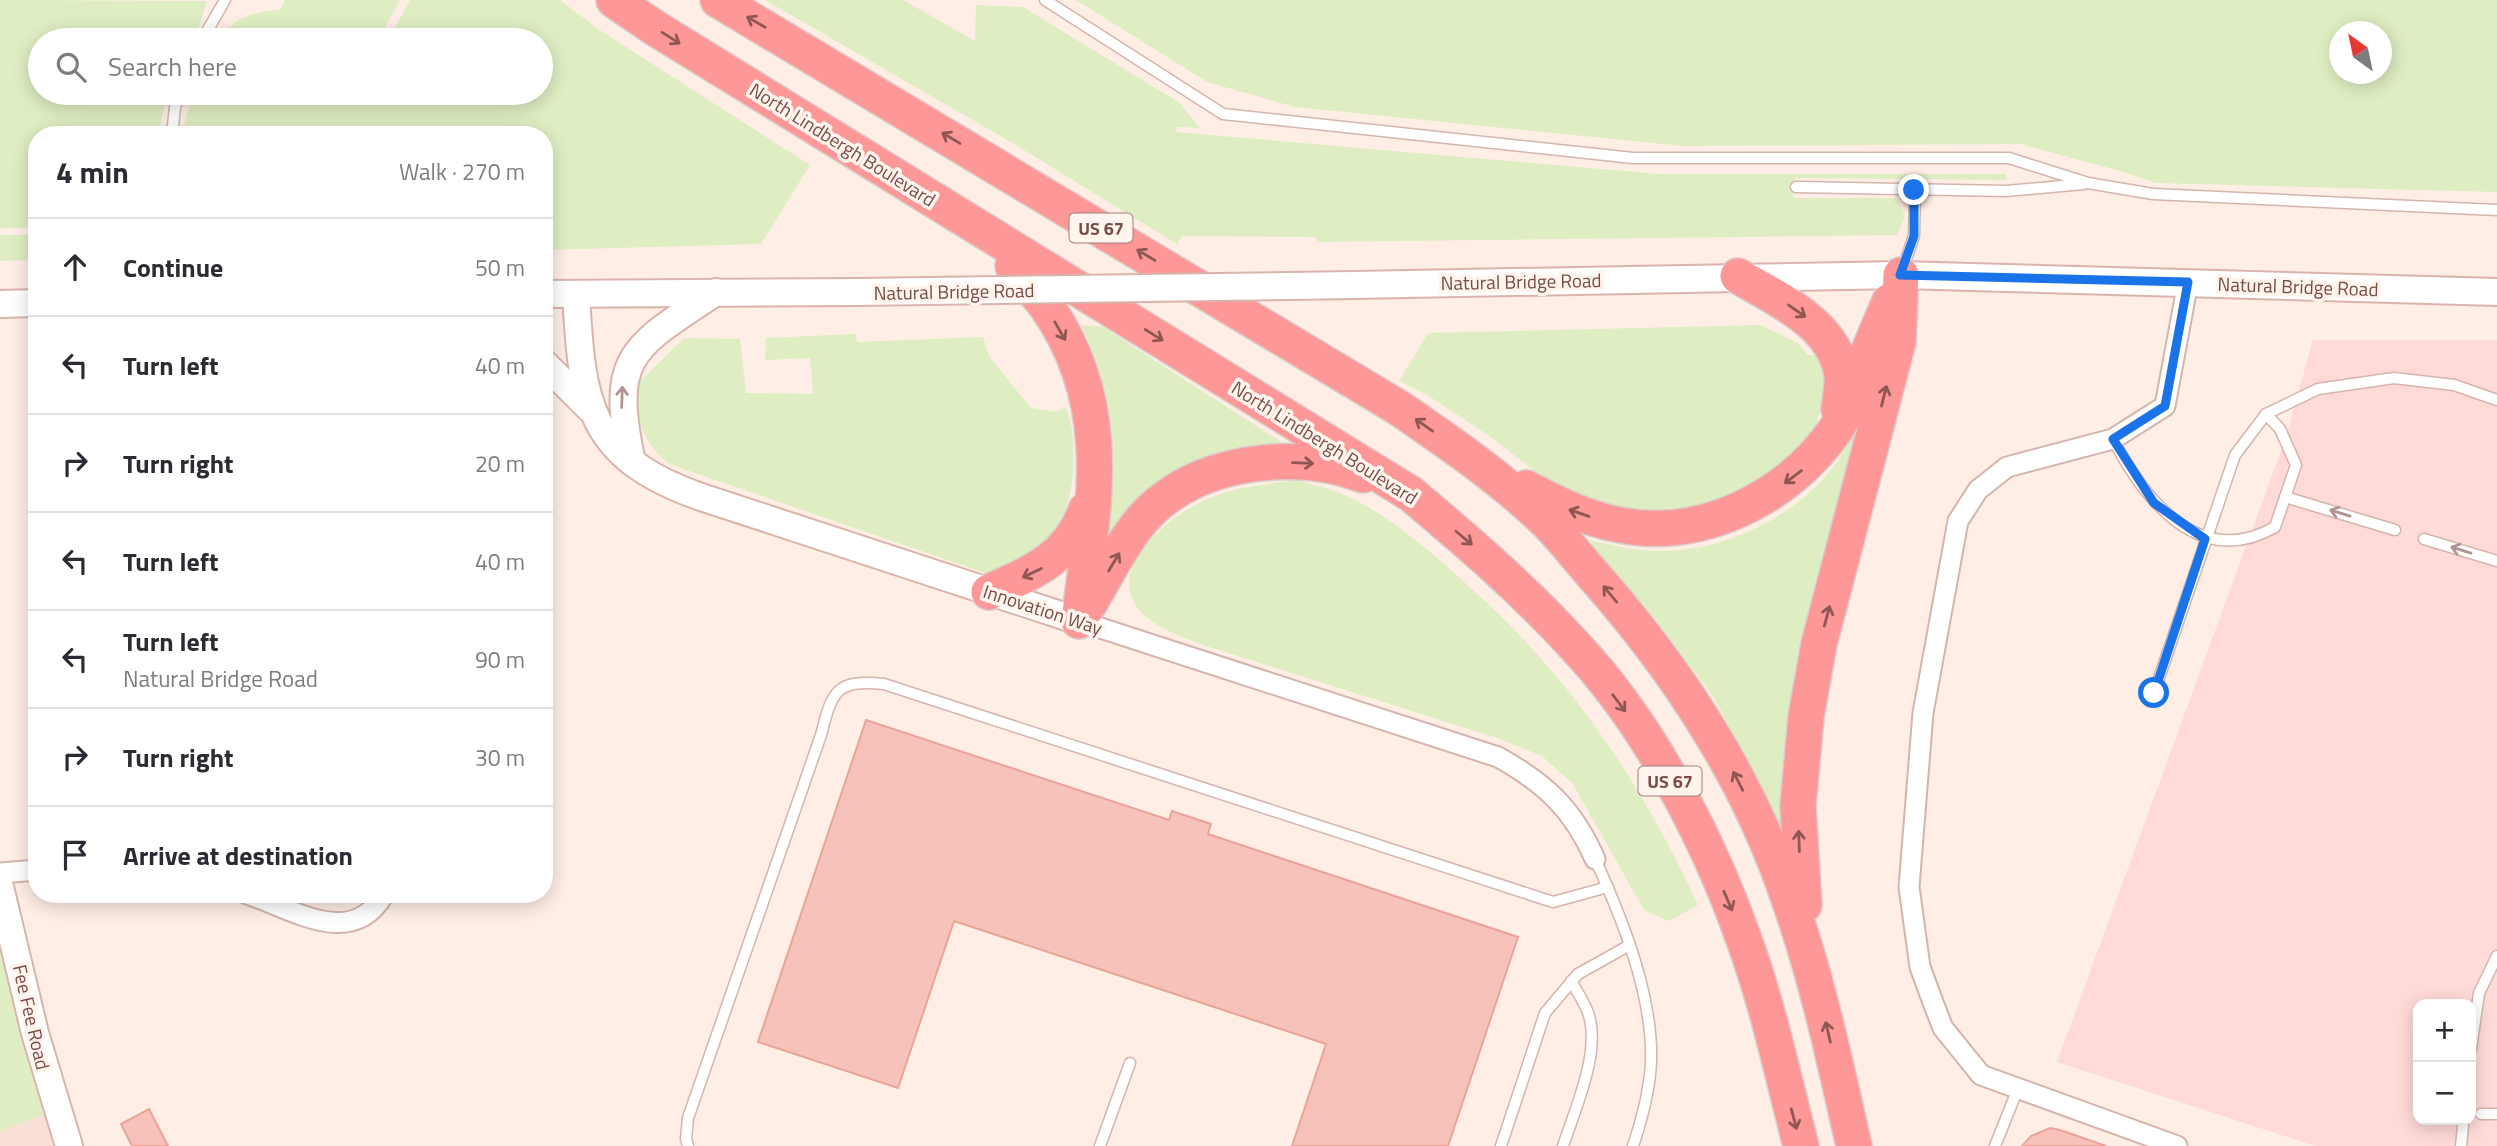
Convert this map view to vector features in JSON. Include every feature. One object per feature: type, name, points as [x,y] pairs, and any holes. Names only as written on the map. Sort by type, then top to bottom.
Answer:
[{"type":"highway","name":"North Lindbergh Boulevard","points":[[614,0],[1411,494],[1493,562],[1576,647],[1648,741],[1700,835],[1743,937],[1801,1146]]},
{"type":"highway","name":"US 67","points":[[718,0],[1399,408],[1480,464],[1547,522],[1668,665],[1708,726],[1757,820],[1787,893],[1816,981],[1854,1146]]},
{"type":"highway","points":[[970,222],[1047,307],[1072,352],[1093,413],[1096,480],[1079,621]]},
{"type":"highway","points":[[1480,464],[1574,513],[1617,525],[1662,527],[1719,519],[1765,498],[1804,469],[1838,427],[1900,275]]},
{"type":"highway","points":[[1816,981],[1800,879],[1798,806],[1806,717],[1819,644],[1898,342],[1900,275]]},
{"type":"highway","points":[[1738,276],[1794,309],[1816,326],[1833,353],[1842,375],[1838,427]]},
{"type":"highway","points":[[1079,621],[1133,531],[1158,503],[1190,484],[1232,468],[1280,462],[1318,463],[1353,471],[1411,494]]},
{"type":"highway","points":[[989,592],[1047,565],[1064,548],[1082,523],[1096,480]]},
{"type":"main road","name":"Natural Bridge Road","points":[[553,294],[857,292],[1900,275],[2497,292]]},
{"type":"main road","points":[[632,464],[622,416],[621,388],[633,356],[661,328],[716,292]]},
{"type":"main road","name":"Innovation Way","points":[[576,294],[583,387],[593,412],[611,441],[632,464],[667,485],[1079,621]]},
{"type":"main road","points":[[0,304],[28,303]]},
{"type":"main road","points":[[553,372],[593,412]]},
{"type":"main road","name":"Fee Fee Road","points":[[0,887],[35,1032],[69,1146]]},
{"type":"street","points":[[2177,1146],[2017,1091],[1981,1075],[1943,1028],[1920,967],[1909,887],[1923,713],[1958,521],[1978,491],[2007,467],[2113,439],[2165,406],[2188,282]]},
{"type":"street","name":"Innovation Way","points":[[1079,621],[1498,757],[1534,776],[1562,803],[1595,859]]},
{"type":"street","points":[[0,873],[28,871]]},
{"type":"street","points":[[273,903],[324,921],[347,924],[364,918],[376,903]]},
{"type":"lane","points":[[209,28],[225,0]]},
{"type":"lane","points":[[1045,0],[1223,114],[1633,158],[2009,158],[2088,183],[2153,194],[2497,210]]},
{"type":"lane","points":[[173,126],[176,105]]},
{"type":"lane","points":[[1796,187],[2006,191],[2088,183]]},
{"type":"lane","points":[[1900,275],[1914,236],[1914,190]]},
{"type":"lane","points":[[2154,693],[2235,454],[2266,414],[2318,389],[2394,378],[2454,385],[2497,400]]},
{"type":"lane","points":[[2113,439],[2154,503],[2205,539],[2227,542],[2253,540],[2275,527],[2296,466],[2280,429],[2266,414]]},
{"type":"lane","points":[[2285,496],[2395,530]]},
{"type":"lane","points":[[2424,539],[2497,561]]},
{"type":"lane","points":[[688,1146],[688,1118],[821,735],[830,698],[847,686],[863,682],[884,684],[1553,902],[1608,887]]},
{"type":"lane","points":[[1595,859],[1623,921],[1645,1004],[1651,1061],[1643,1115],[1633,1146]]},
{"type":"lane","points":[[1501,1146],[1545,1013],[1578,974],[1628,946]]},
{"type":"lane","points":[[2476,1014],[2479,993],[2497,956]]},
{"type":"lane","points":[[1563,1146],[1588,1071],[1591,1040],[1588,1012],[1571,981]]},
{"type":"lane","points":[[1100,1146],[1130,1063]]},
{"type":"lane","points":[[1994,1146],[2017,1091]]},
{"type":"lane","points":[[2481,1114],[2497,1114]]},
{"type":"lane","points":[[2461,1146],[2463,1126]]},
{"type":"shaded area","points":[[2313,340],[2497,340],[2497,1146],[2315,1146],[2057,1062],[2285,440]]},
{"type":"shaded area","points":[[48,1114],[58,1146],[0,1146],[0,1131]]},
{"type":"green space","points":[[0,0],[207,1],[199,28],[28,28],[28,105],[164,105],[160,126],[28,126],[28,228],[0,228]]},
{"type":"green space","points":[[285,0],[400,0],[385,28],[229,28],[238,20],[253,14],[280,10]]},
{"type":"green space","points":[[410,0],[560,0],[598,29],[810,165],[761,244],[553,250],[553,126],[184,126],[190,105],[553,105],[553,28],[395,28]]},
{"type":"green space","points":[[765,0],[903,0],[975,41],[976,5],[1023,7],[1180,103],[1200,128],[1177,127],[1176,132],[1659,174],[2006,174],[2006,180],[1795,178],[1793,198],[1896,198],[1905,216],[1897,235],[1317,242],[1316,237],[1182,236],[1177,244],[1009,141]]},
{"type":"green space","points":[[1076,0],[2497,0],[2497,192],[2155,183],[2021,144],[1683,146],[1295,107],[1207,82]]},
{"type":"green space","points":[[0,235],[28,235],[28,260],[0,261]]},
{"type":"green space","points":[[1081,325],[1103,327],[1289,447],[1202,464],[1157,484],[1137,500],[1118,522],[1100,552],[1113,479],[1113,439],[1100,372]]},
{"type":"green space","points":[[1760,325],[1798,343],[1808,355],[1819,355],[1826,391],[1816,425],[1800,449],[1776,473],[1711,507],[1677,512],[1619,512],[1553,486],[1491,437],[1427,395],[1399,381],[1428,333]]},
{"type":"green space","points":[[856,334],[857,342],[983,337],[989,356],[1031,408],[1056,412],[1066,407],[1073,444],[1071,488],[1058,529],[1048,545],[1034,557],[988,574],[669,464],[646,438],[637,407],[638,383],[684,338],[740,339],[746,393],[813,394],[810,358],[765,360],[766,338]]},
{"type":"green space","points":[[1854,431],[1862,432],[1818,577],[1812,610],[1784,846],[1756,776],[1713,696],[1647,608],[1598,557],[1590,540],[1633,549],[1659,551],[1717,543],[1746,532],[1800,501],[1822,480],[1840,457]]},
{"type":"green space","points":[[1296,480],[1342,494],[1390,521],[1462,580],[1535,652],[1568,690],[1625,771],[1675,858],[1698,905],[1669,921],[1644,910],[1572,783],[1542,756],[1497,738],[1200,644],[1160,627],[1140,611],[1131,594],[1130,577],[1135,561],[1146,544],[1160,530],[1207,499],[1251,486]]},
{"type":"green space","points":[[0,933],[48,1114],[0,1131]]},
{"type":"building","points":[[866,720],[1169,820],[1172,811],[1211,824],[1208,834],[1518,937],[1448,1146],[1292,1146],[1326,1044],[954,921],[898,1088],[758,1042]]},
{"type":"building","points":[[149,1109],[168,1146],[132,1146],[121,1124]]},
{"type":"building","points":[[2050,1128],[2106,1146],[2022,1146],[2031,1136]]},
{"type":"route","points":[[1914,190],[1914,236],[1900,275],[2188,282],[2165,406],[2113,439],[2154,503],[2205,539],[2154,693]]}]
